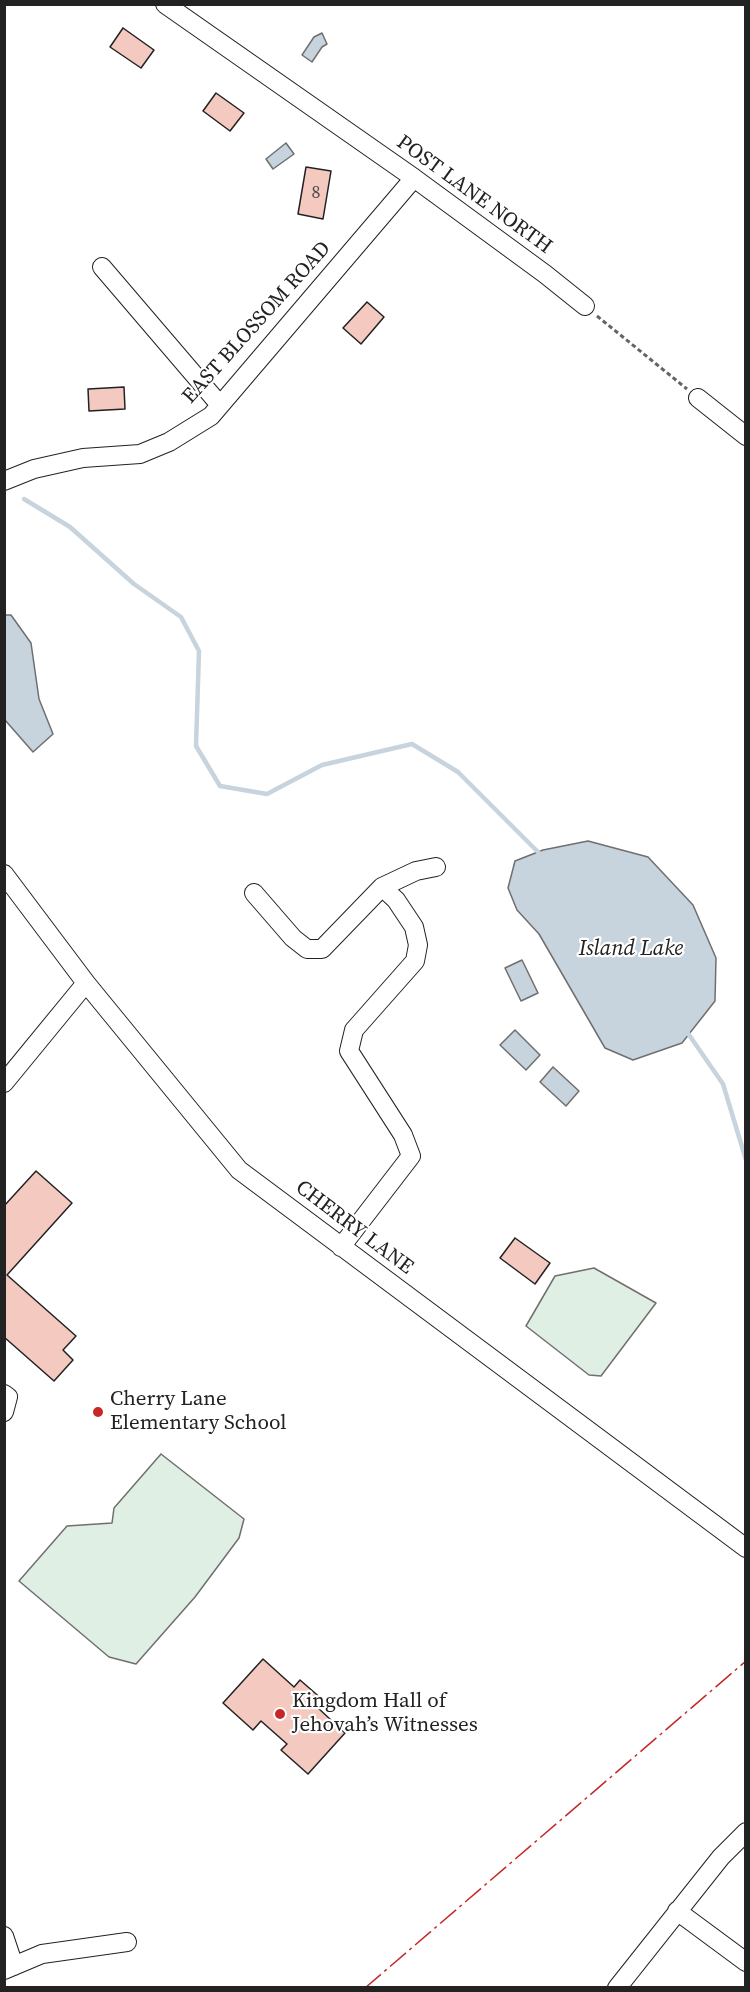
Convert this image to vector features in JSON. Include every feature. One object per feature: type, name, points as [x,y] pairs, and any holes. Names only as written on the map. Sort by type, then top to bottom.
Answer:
[{"type":"street","name":"POST LANE NORTH","points":[[165,4],[414,178],[585,306]]},
{"type":"street","name":"EAST BLOSSOM ROAD","points":[[4,482],[34,469],[83,458],[140,454],[170,442],[211,416],[414,178]]},
{"type":"street","points":[[102,267],[220,405]]},
{"type":"street","points":[[698,398],[746,436]]},
{"type":"street","points":[[254,893],[293,938],[307,949],[322,949],[381,887],[416,871],[436,867]]},
{"type":"street","name":"CHERRY LANE","points":[[4,874],[86,983],[239,1170],[746,1548]]},
{"type":"street","points":[[341,1247],[411,1156],[402,1135],[349,1051],[354,1030],[415,961],[418,945],[414,927],[396,900],[381,887]]},
{"type":"street","points":[[4,1083],[86,983]]},
{"type":"street","points":[[4,1394],[8,1397],[4,1412]]},
{"type":"street","points":[[617,1988],[721,1857],[746,1832]]},
{"type":"street","points":[[677,1911],[746,1962]]},
{"type":"street","points":[[4,1936],[9,1968],[42,1954],[127,1942]]},
{"type":"path","points":[[585,306],[698,398]]},
{"type":"green space","points":[[594,1268],[656,1303],[601,1376],[589,1375],[526,1326],[555,1276]]},
{"type":"green space","points":[[161,1454],[244,1519],[239,1538],[195,1597],[136,1664],[109,1657],[19,1581],[67,1526],[112,1523],[114,1508]]},
{"type":"water","points":[[322,33],[327,44],[322,47],[312,62],[302,55],[314,37]]},
{"type":"water","points":[[286,143],[294,154],[273,169],[266,159]]},
{"type":"water","points":[[5,615],[11,615],[31,643],[39,699],[53,734],[33,752],[5,720]]},
{"type":"water","name":"Island Lake","points":[[588,841],[648,857],[693,905],[716,958],[715,1001],[682,1043],[633,1060],[605,1048],[539,934],[517,910],[508,888],[515,861],[543,850]]},
{"type":"water","points":[[522,960],[538,993],[521,1001],[505,968]]},
{"type":"water","points":[[515,1030],[540,1055],[526,1070],[500,1045]]},
{"type":"water","points":[[553,1067],[579,1091],[566,1106],[540,1082]]},
{"type":"building","points":[[123,28],[154,50],[141,68],[110,47]]},
{"type":"building","points":[[216,93],[244,113],[230,131],[203,111]]},
{"type":"building","points":[[306,167],[331,171],[323,219],[298,214]]},
{"type":"building","points":[[367,302],[384,317],[361,344],[343,328]]},
{"type":"building","points":[[124,387],[125,409],[89,411],[88,389]]},
{"type":"building","points":[[36,1171],[72,1203],[7,1275],[76,1336],[63,1350],[73,1360],[54,1381],[4,1337],[4,1206]]},
{"type":"building","points":[[515,1238],[550,1263],[535,1284],[500,1258]]},
{"type":"building","name":"Kingdom Hall of Jehovah’s Witnesses","points":[[263,1659],[294,1687],[300,1680],[323,1700],[317,1707],[345,1733],[308,1774],[281,1750],[287,1744],[261,1721],[253,1730],[223,1703]]},
{"type":"waterway","points":[[24,499],[70,527],[134,584],[181,617],[199,651],[196,746],[220,786],[267,794],[322,765],[412,744],[458,772],[541,855]]},
{"type":"waterway","points":[[685,1029],[723,1084],[746,1160]]},
{"type":"power","points":[[365,1988],[746,1661]]},
{"type":"place","name":"Cherry Lane Elementary School","points":[[98,1412]]},
{"type":"place","name":"Kingdom Hall of Jehovah’s Witnesses","points":[[280,1714]]}]
